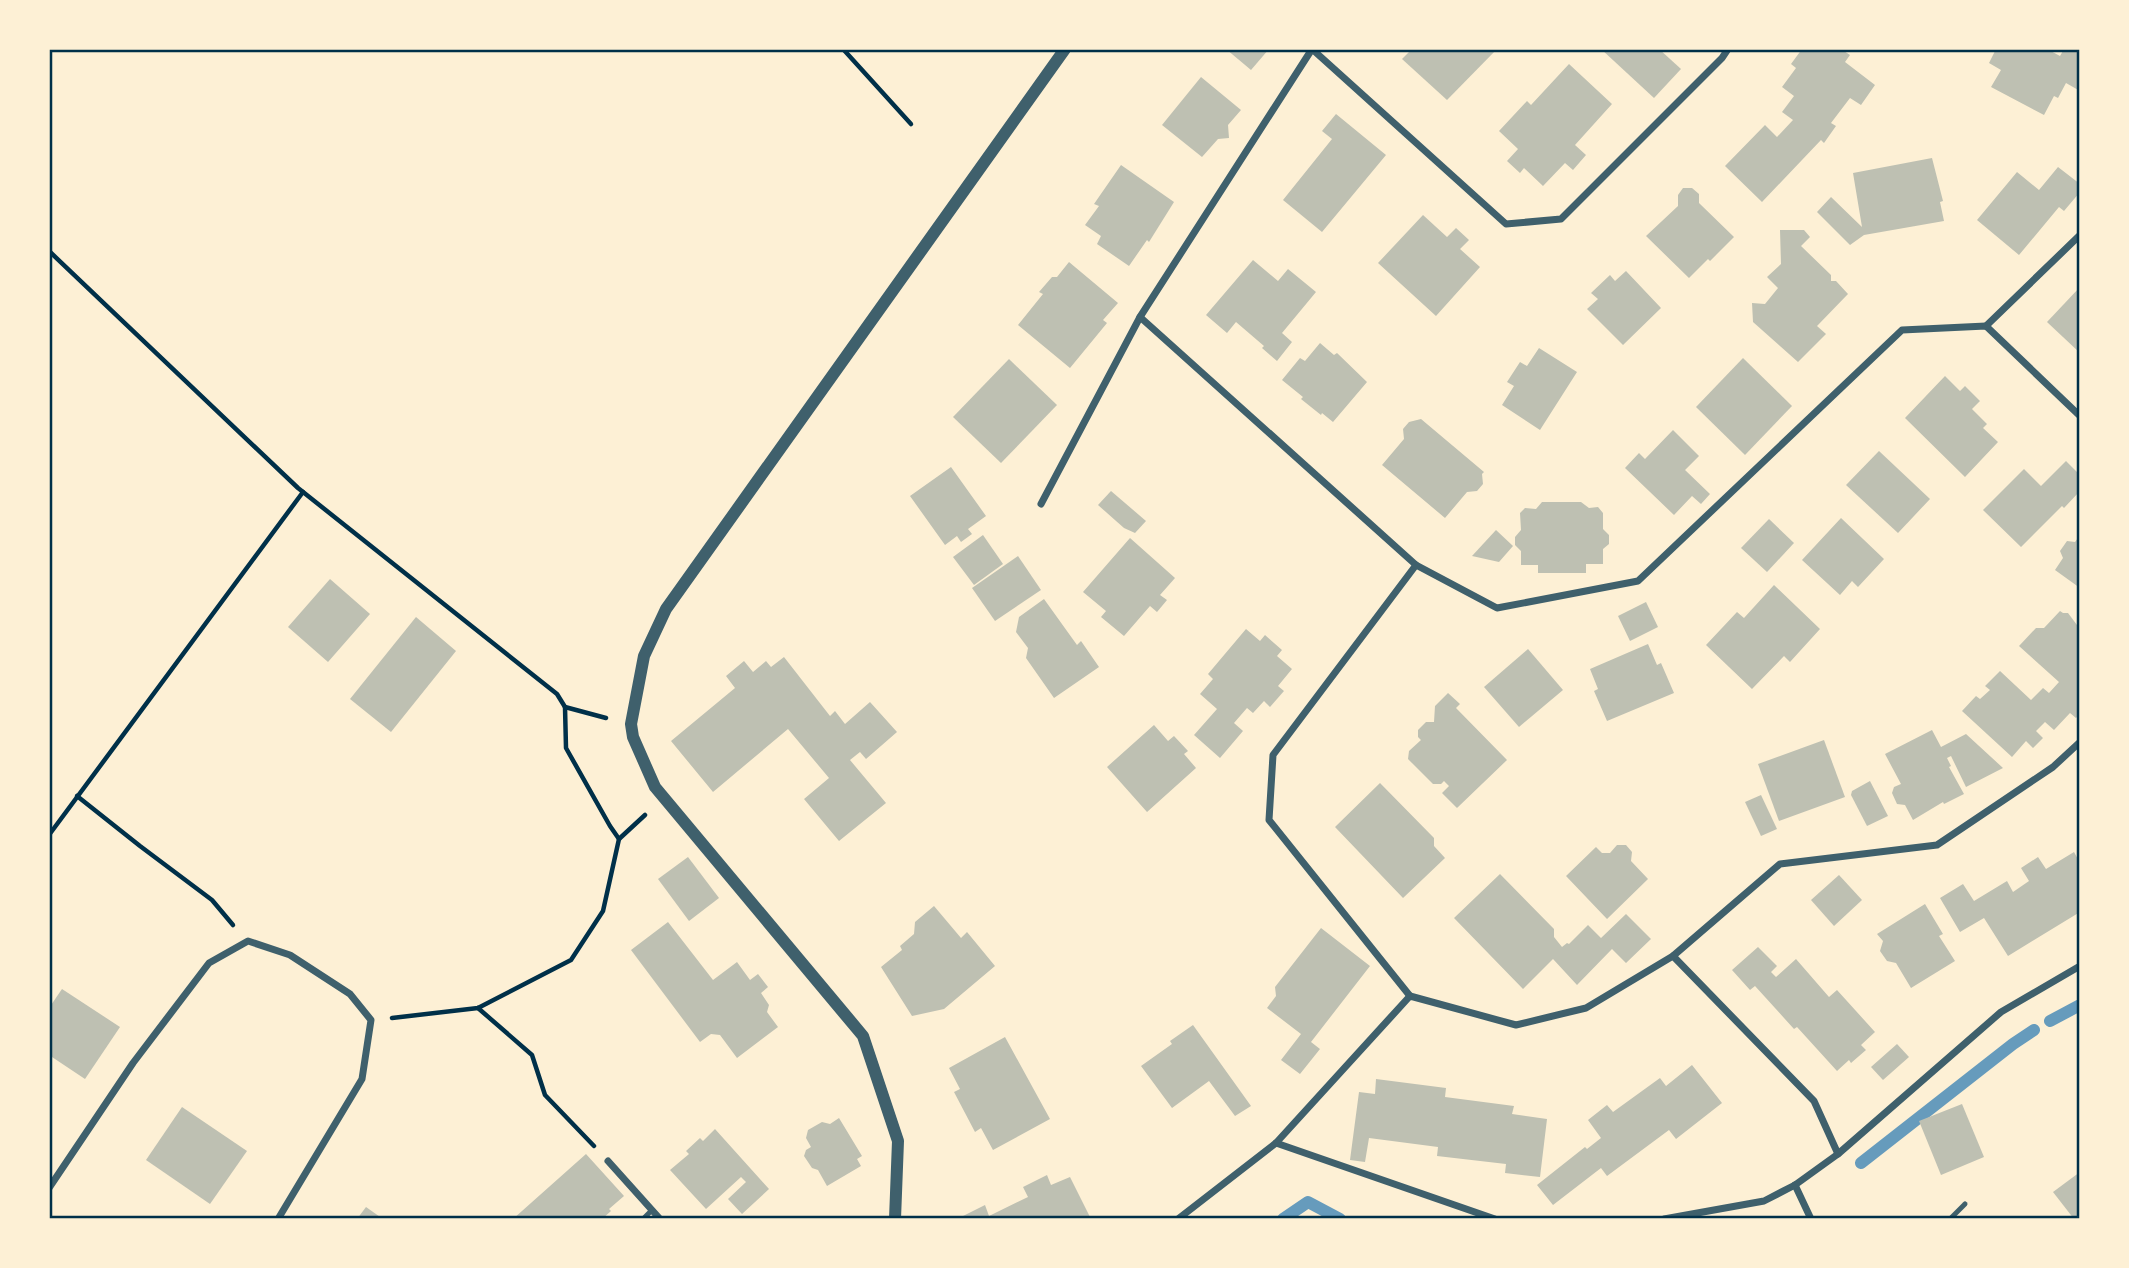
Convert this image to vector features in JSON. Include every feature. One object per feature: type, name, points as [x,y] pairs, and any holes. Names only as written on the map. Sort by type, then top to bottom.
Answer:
[{"type":"street","points":[[895,1219],[898,1141],[863,1036],[655,787],[633,737],[631,724],[644,656],[666,609],[1065,49]]},
{"type":"street","points":[[1041,504],[1140,317],[1312,49],[1506,224],[1561,219],[1728,49]]},
{"type":"street","points":[[1140,317],[1416,565],[1497,608],[1638,581],[1902,330],[1986,326],[2080,235]]},
{"type":"street","points":[[1986,326],[2080,416]]},
{"type":"street","points":[[1416,565],[1273,755],[1269,820],[1410,996],[1516,1025],[1586,1008],[1672,956],[1780,864],[1937,845],[2053,767],[2080,742]]},
{"type":"street","points":[[49,1188],[133,1062],[209,963],[248,941],[290,955],[350,994],[371,1020],[362,1079],[278,1219]]},
{"type":"street","points":[[1672,956],[1814,1101],[1838,1154]]},
{"type":"street","points":[[1664,1219],[1764,1201],[1795,1185],[1838,1154],[2001,1013],[2080,966]]},
{"type":"street","points":[[1178,1219],[1276,1143],[1410,996]]},
{"type":"street","points":[[1276,1143],[1495,1219]]},
{"type":"street","points":[[608,1161],[660,1219]]},
{"type":"street","points":[[1795,1185],[1811,1219]]},
{"type":"lane","points":[[1950,1219],[1965,1204]]},
{"type":"lane","points":[[643,1219],[652,1210]]},
{"type":"path","points":[[843,49],[911,124]]},
{"type":"path","points":[[49,251],[303,492],[557,694],[565,707],[566,748],[620,839]]},
{"type":"path","points":[[49,835],[303,492]]},
{"type":"path","points":[[565,707],[631,724]]},
{"type":"path","points":[[77,796],[212,900],[248,941]]},
{"type":"path","points":[[371,1020],[478,1008],[571,960],[603,911],[620,839],[664,798]]},
{"type":"path","points":[[478,1008],[531,1055],[545,1096],[608,1161]]},
{"type":"building","points":[[1226,49],[1269,49],[1251,70]]},
{"type":"building","points":[[1412,49],[1497,49],[1447,100],[1402,59]]},
{"type":"building","points":[[1601,49],[1659,49],[1681,69],[1654,98]]},
{"type":"building","points":[[1802,49],[1841,49],[1850,55],[1845,62],[1875,85],[1861,105],[1850,98],[1831,123],[1836,126],[1824,143],[1821,140],[1762,202],[1725,166],[1765,125],[1777,137],[1793,120],[1782,112],[1794,96],[1782,87],[1796,68],[1791,64]]},
{"type":"building","points":[[1996,49],[2047,49],[2060,56],[2064,49],[2080,49],[2080,91],[2066,83],[2058,98],[2054,96],[2044,115],[1991,87],[2001,70],[1989,63]]},
{"type":"building","points":[[1569,64],[1612,104],[1575,145],[1586,155],[1573,170],[1565,163],[1543,186],[1524,168],[1520,173],[1507,161],[1518,149],[1499,131],[1527,101],[1531,105]]},
{"type":"building","points":[[1201,77],[1241,110],[1228,125],[1229,138],[1218,139],[1202,157],[1162,125]]},
{"type":"building","points":[[1336,114],[1386,155],[1322,232],[1283,200],[1332,139],[1322,131]]},
{"type":"building","points":[[1932,158],[1943,201],[1940,202],[1944,221],[1864,235],[1850,245],[1817,212],[1831,197],[1862,227],[1853,173]]},
{"type":"building","points":[[1121,165],[1174,202],[1149,242],[1147,240],[1129,266],[1097,244],[1101,236],[1085,225],[1099,206],[1094,204]]},
{"type":"building","points":[[2058,167],[2080,184],[2080,192],[2064,211],[2059,207],[2019,255],[1977,220],[2017,172],[2039,190]]},
{"type":"building","points":[[1683,188],[1692,188],[1699,194],[1699,203],[1734,237],[1689,278],[1646,236],[1678,206],[1678,195]]},
{"type":"building","points":[[1423,215],[1447,237],[1456,228],[1469,240],[1460,249],[1480,267],[1436,316],[1378,263]]},
{"type":"building","points":[[1780,230],[1804,230],[1810,237],[1801,246],[1831,275],[1831,281],[1836,281],[1848,294],[1817,326],[1826,334],[1798,362],[1753,322],[1752,303],[1765,304],[1778,288],[1767,277],[1781,264]]},
{"type":"building","points":[[1253,260],[1278,281],[1288,269],[1316,292],[1282,333],[1292,342],[1277,361],[1236,322],[1227,333],[1206,315]]},
{"type":"building","points":[[1069,262],[1118,303],[1103,320],[1107,323],[1070,368],[1018,325],[1043,294],[1039,292],[1052,277],[1057,277]]},
{"type":"building","points":[[1626,271],[1661,308],[1623,345],[1587,309],[1598,299],[1591,293],[1610,275],[1615,281]]},
{"type":"building","points":[[2080,287],[2080,353],[2047,322]]},
{"type":"building","points":[[1320,343],[1334,355],[1337,353],[1367,382],[1333,422],[1301,399],[1303,397],[1282,380],[1300,358],[1305,361]]},
{"type":"building","points":[[1539,348],[1577,372],[1540,430],[1502,405],[1514,386],[1507,382],[1520,362],[1527,366]]},
{"type":"building","points":[[1743,358],[1792,406],[1745,455],[1696,407]]},
{"type":"building","points":[[1009,359],[1057,405],[1001,463],[953,417]]},
{"type":"building","points":[[1945,376],[1960,391],[1965,386],[1980,401],[1972,409],[1987,424],[1983,428],[1998,442],[1965,477],[1905,418]]},
{"type":"building","points":[[1421,419],[1484,472],[1483,484],[1477,491],[1467,492],[1445,518],[1382,465],[1404,439],[1403,429],[1409,422]]},
{"type":"building","points":[[1673,430],[1699,456],[1685,470],[1710,494],[1701,504],[1692,496],[1674,515],[1625,468],[1639,453],[1645,459]]},
{"type":"building","points":[[1879,451],[1930,499],[1898,533],[1846,485]]},
{"type":"building","points":[[2066,461],[2080,475],[2080,491],[2021,547],[1983,510],[2024,469],[2041,486]]},
{"type":"building","points":[[951,467],[986,516],[968,529],[972,534],[961,542],[957,536],[945,545],[910,496]]},
{"type":"building","points":[[1111,491],[1146,521],[1135,533],[1124,528],[1098,505]]},
{"type":"building","points":[[1542,502],[1581,502],[1589,508],[1598,507],[1603,513],[1603,529],[1609,535],[1609,544],[1603,549],[1603,564],[1586,564],[1586,573],[1538,573],[1538,565],[1521,565],[1521,551],[1515,545],[1515,537],[1521,530],[1520,513],[1525,508],[1536,509]]},
{"type":"building","points":[[1841,518],[1884,559],[1858,587],[1852,581],[1840,595],[1802,560]]},
{"type":"building","points":[[1769,519],[1794,543],[1767,572],[1741,548]]},
{"type":"building","points":[[1496,530],[1513,546],[1499,562],[1472,556]]},
{"type":"building","points":[[983,535],[1003,564],[974,585],[953,557]]},
{"type":"building","points":[[2080,535],[2080,588],[2055,570],[2063,558],[2060,551],[2067,541],[2075,542]]},
{"type":"building","points":[[1130,538],[1175,578],[1160,595],[1167,600],[1157,612],[1150,606],[1124,636],[1101,617],[1106,611],[1083,592]]},
{"type":"building","points":[[1018,556],[1041,590],[995,621],[972,588]]},
{"type":"building","points":[[330,579],[370,614],[328,662],[288,627]]},
{"type":"building","points":[[1774,585],[1820,629],[1790,662],[1784,656],[1752,689],[1706,645],[1737,612],[1744,618]]},
{"type":"building","points":[[1044,599],[1077,645],[1081,641],[1099,667],[1054,698],[1026,658],[1028,648],[1016,632],[1019,617]]},
{"type":"building","points":[[1646,602],[1658,627],[1630,641],[1618,616]]},
{"type":"building","points":[[2060,611],[2068,613],[2080,629],[2080,714],[2076,718],[2070,713],[2054,730],[2045,722],[2036,731],[2043,738],[2033,748],[2026,741],[2012,757],[1962,711],[1976,696],[1980,699],[1990,690],[1985,686],[2000,671],[2031,700],[2043,688],[2049,693],[2059,682],[2019,646],[2036,628],[2044,628]]},
{"type":"building","points":[[416,617],[456,651],[391,732],[350,699]]},
{"type":"building","points":[[1246,629],[1260,641],[1265,635],[1282,650],[1277,656],[1292,669],[1278,686],[1284,691],[1270,707],[1264,701],[1253,713],[1247,708],[1234,723],[1243,731],[1220,758],[1194,735],[1217,709],[1200,694],[1213,679],[1208,674]]},
{"type":"building","points":[[1648,644],[1657,665],[1661,663],[1674,693],[1607,721],[1594,691],[1598,689],[1590,669]]},
{"type":"building","points":[[1528,649],[1563,690],[1519,727],[1484,687]]},
{"type":"building","points":[[784,657],[830,716],[835,711],[845,724],[870,702],[897,732],[866,759],[860,752],[850,760],[886,803],[839,841],[804,799],[829,778],[788,729],[713,792],[671,741],[735,688],[726,676],[744,661],[753,672],[766,661],[771,667]]},
{"type":"building","points":[[1448,693],[1460,704],[1456,708],[1507,760],[1457,808],[1442,793],[1449,786],[1444,781],[1441,784],[1433,784],[1408,759],[1409,751],[1421,740],[1418,730],[1426,722],[1434,722],[1435,706]]},
{"type":"building","points":[[1154,725],[1168,741],[1174,736],[1188,751],[1184,754],[1196,768],[1147,812],[1107,767]]},
{"type":"building","points":[[1932,730],[1941,747],[1966,734],[2003,768],[1966,787],[1951,756],[1947,758],[1964,794],[1944,804],[1943,802],[1913,820],[1905,805],[1897,804],[1892,793],[1894,787],[1901,784],[1885,754]]},
{"type":"building","points":[[1824,740],[1845,797],[1779,821],[1758,764]]},
{"type":"building","points":[[1870,781],[1888,816],[1867,826],[1851,795],[1852,791]]},
{"type":"building","points":[[1380,783],[1434,838],[1434,846],[1445,858],[1403,898],[1335,827]]},
{"type":"building","points":[[1761,795],[1777,829],[1761,836],[1745,802]]},
{"type":"building","points":[[1617,845],[1626,845],[1632,852],[1631,861],[1648,879],[1607,919],[1566,876],[1596,847],[1602,853],[1610,853]]},
{"type":"building","points":[[2074,852],[2080,863],[2080,912],[2008,956],[1984,918],[1960,932],[1940,898],[1963,884],[1974,901],[2007,881],[2013,892],[2029,881],[2021,868],[2038,857],[2046,869]]},
{"type":"building","points":[[688,857],[719,898],[689,921],[658,879]]},
{"type":"building","points":[[1500,874],[1554,929],[1554,937],[1562,947],[1569,944],[1588,925],[1601,938],[1626,914],[1651,939],[1626,963],[1612,949],[1577,985],[1553,959],[1523,989],[1454,918]]},
{"type":"building","points":[[1839,875],[1862,900],[1834,926],[1811,900]]},
{"type":"building","points":[[1925,904],[1943,934],[1939,936],[1955,961],[1911,988],[1896,963],[1887,961],[1880,951],[1883,941],[1877,934]]},
{"type":"building","points":[[934,906],[961,938],[967,932],[995,966],[944,1009],[912,1016],[881,967],[902,950],[900,946],[914,934],[915,922]]},
{"type":"building","points":[[668,922],[713,980],[737,962],[750,980],[758,974],[768,987],[761,993],[769,1005],[767,1012],[778,1027],[737,1058],[720,1035],[711,1034],[700,1042],[631,950]]},
{"type":"building","points":[[1321,928],[1370,966],[1311,1042],[1320,1049],[1300,1074],[1281,1060],[1301,1034],[1267,1008],[1276,996],[1275,987]]},
{"type":"building","points":[[1758,947],[1777,966],[1771,972],[1776,977],[1796,959],[1829,997],[1837,990],[1875,1032],[1861,1045],[1866,1050],[1837,1071],[1755,986],[1750,990],[1732,970]]},
{"type":"building","points":[[62,989],[120,1027],[85,1079],[49,1055],[49,1008]]},
{"type":"building","points":[[1193,1025],[1251,1106],[1235,1116],[1209,1081],[1172,1108],[1141,1066]]},
{"type":"building","points":[[1005,1037],[1050,1119],[993,1150],[981,1128],[975,1132],[954,1092],[960,1089],[949,1068]]},
{"type":"building","points":[[1897,1044],[1909,1057],[1883,1080],[1871,1067]]},
{"type":"building","points":[[1692,1065],[1722,1103],[1676,1139],[1669,1130],[1607,1176],[1601,1168],[1553,1205],[1537,1185],[1585,1147],[1587,1149],[1601,1138],[1588,1120],[1607,1105],[1613,1112],[1660,1078],[1666,1086]]},
{"type":"building","points":[[1376,1079],[1446,1088],[1445,1097],[1514,1106],[1512,1114],[1547,1119],[1540,1177],[1505,1173],[1506,1164],[1437,1156],[1438,1147],[1369,1138],[1365,1162],[1350,1160],[1359,1092],[1375,1094]]},
{"type":"building","points":[[1962,1104],[1984,1157],[1941,1175],[1919,1121]]},
{"type":"building","points":[[182,1107],[247,1151],[210,1204],[146,1160]]},
{"type":"building","points":[[839,1118],[862,1156],[857,1159],[861,1166],[827,1186],[818,1170],[812,1168],[804,1156],[806,1150],[811,1147],[806,1138],[808,1130],[822,1122],[830,1124]]},
{"type":"building","points":[[715,1129],[769,1189],[742,1214],[728,1199],[746,1182],[741,1177],[706,1209],[670,1170],[689,1154],[686,1151],[700,1138],[703,1141]]},
{"type":"building","points":[[586,1154],[624,1196],[609,1209],[611,1211],[602,1219],[513,1219]]},
{"type":"building","points":[[2080,1172],[2080,1219],[2074,1219],[2053,1192]]},
{"type":"building","points":[[1047,1175],[1051,1185],[1070,1177],[1091,1219],[962,1219],[961,1217],[985,1205],[989,1216],[1028,1197],[1023,1187]]},
{"type":"building","points":[[366,1207],[383,1219],[357,1219]]},
{"type":"waterway","points":[[2050,1021],[2080,1005]]},
{"type":"waterway","points":[[1861,1163],[2034,1030]]},
{"type":"waterway","points":[[1283,1219],[1308,1202],[1340,1219]]}]
